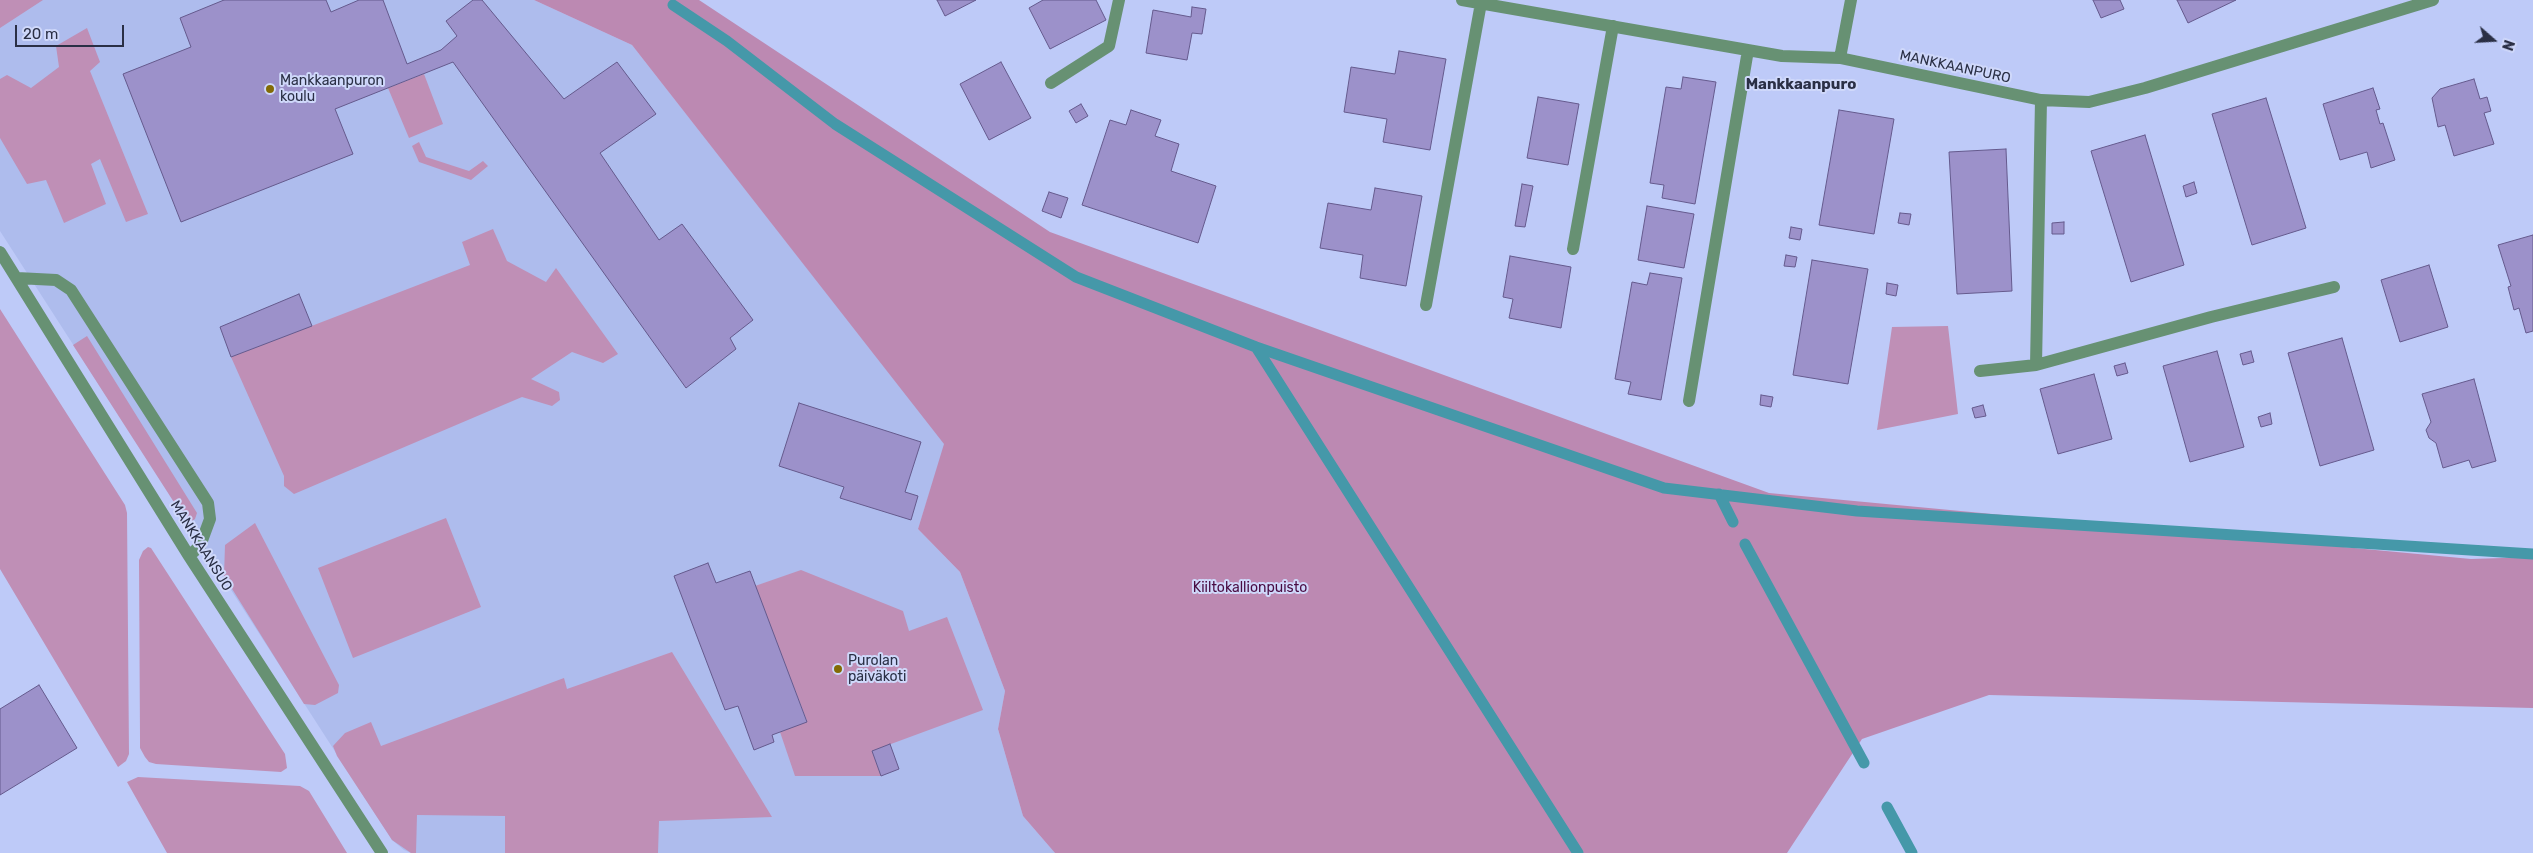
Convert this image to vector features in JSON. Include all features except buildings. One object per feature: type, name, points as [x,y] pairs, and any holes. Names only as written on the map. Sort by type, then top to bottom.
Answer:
[{"type":"street","points":[[1051,84],[1109,46],[1119,0]]},
{"type":"street","name":"MANKKAANPURO","points":[[1462,0],[1782,56],[1840,58],[2041,100],[2089,102],[2135,90],[2433,0]]},
{"type":"street","points":[[1840,58],[1851,0]]},
{"type":"street","points":[[1426,305],[1481,3]]},
{"type":"street","points":[[1573,249],[1613,26]]},
{"type":"street","points":[[1688,401],[1748,50]]},
{"type":"street","points":[[2036,365],[2041,100]]},
{"type":"street","name":"MANKKAANSUO","points":[[0,252],[189,556],[382,853]]},
{"type":"street","points":[[17,278],[56,280],[71,290],[208,503],[210,519],[200,546],[189,556]]},
{"type":"street","points":[[1980,371],[2036,365],[2211,317],[2334,287]]},
{"type":"shaded area","points":[[0,0],[534,0],[632,45],[945,444],[918,529],[960,572],[1005,691],[998,729],[1023,816],[1055,853],[411,853],[404,850],[392,840],[0,231]]},
{"type":"shaded area","points":[[0,0],[43,0],[0,28]]},
{"type":"shaded area","points":[[87,28],[100,62],[90,71],[148,214],[126,222],[100,159],[91,164],[106,204],[64,223],[46,180],[27,184],[0,138],[0,79],[7,75],[31,88],[59,67],[56,46]]},
{"type":"shaded area","points":[[424,74],[443,124],[409,138],[388,88]]},
{"type":"shaded area","points":[[419,142],[426,157],[469,171],[483,161],[488,166],[471,180],[419,162],[412,146]]},
{"type":"shaded area","points":[[493,229],[507,261],[546,282],[556,268],[618,354],[603,363],[572,352],[531,379],[559,392],[560,400],[552,406],[522,397],[294,494],[284,486],[284,476],[231,357],[470,265],[462,242]]},
{"type":"shaded area","points":[[0,309],[125,505],[127,513],[129,754],[126,761],[118,767],[0,569]]},
{"type":"shaded area","points":[[1948,326],[1958,414],[1877,430],[1892,327]]},
{"type":"shaded area","points":[[87,336],[197,513],[195,519],[189,523],[73,345]]},
{"type":"shaded area","points":[[446,518],[481,607],[353,658],[318,568]]},
{"type":"shaded area","points":[[255,523],[339,685],[338,693],[315,705],[304,704],[224,576],[225,545]]},
{"type":"shaded area","points":[[148,547],[151,548],[285,754],[287,768],[281,772],[156,764],[149,762],[145,757],[140,748],[139,560],[143,551]]},
{"type":"shaded area","name":"Purolan päiväkoti","points":[[801,570],[903,611],[909,631],[947,617],[983,710],[872,751],[881,776],[795,776],[780,732],[807,721],[755,586]]},
{"type":"shaded area","points":[[672,652],[772,817],[659,821],[658,853],[505,853],[505,816],[417,815],[416,853],[411,853],[392,840],[337,756],[333,746],[345,733],[371,722],[381,746],[564,678],[567,689]]},
{"type":"shaded area","points":[[138,777],[300,786],[309,791],[347,853],[167,853],[127,782]]},
{"type":"green space","name":"Kiiltokallionpuisto","points":[[534,0],[699,0],[1050,232],[1769,493],[2471,559],[2533,557],[2533,708],[1989,695],[1862,739],[1787,853],[1055,853],[1023,816],[998,729],[1005,691],[960,572],[918,529],[944,444],[632,45]]},
{"type":"waterway","points":[[673,5],[727,41],[835,124],[1076,277],[1256,347],[1664,488],[1857,511],[2533,554]]},
{"type":"waterway","points":[[1256,347],[1578,853]]},
{"type":"waterway","points":[[1719,494],[1733,522]]},
{"type":"waterway","points":[[1745,544],[1864,763]]},
{"type":"waterway","points":[[1887,807],[1912,853]]},
{"type":"place","name":"Mankkaanpuron koulu","points":[[270,89]]},
{"type":"place","name":"Purolan päiväkoti","points":[[838,669]]},
{"type":"district","name":"Mankkaanpuro","points":[[1801,85]]}]
